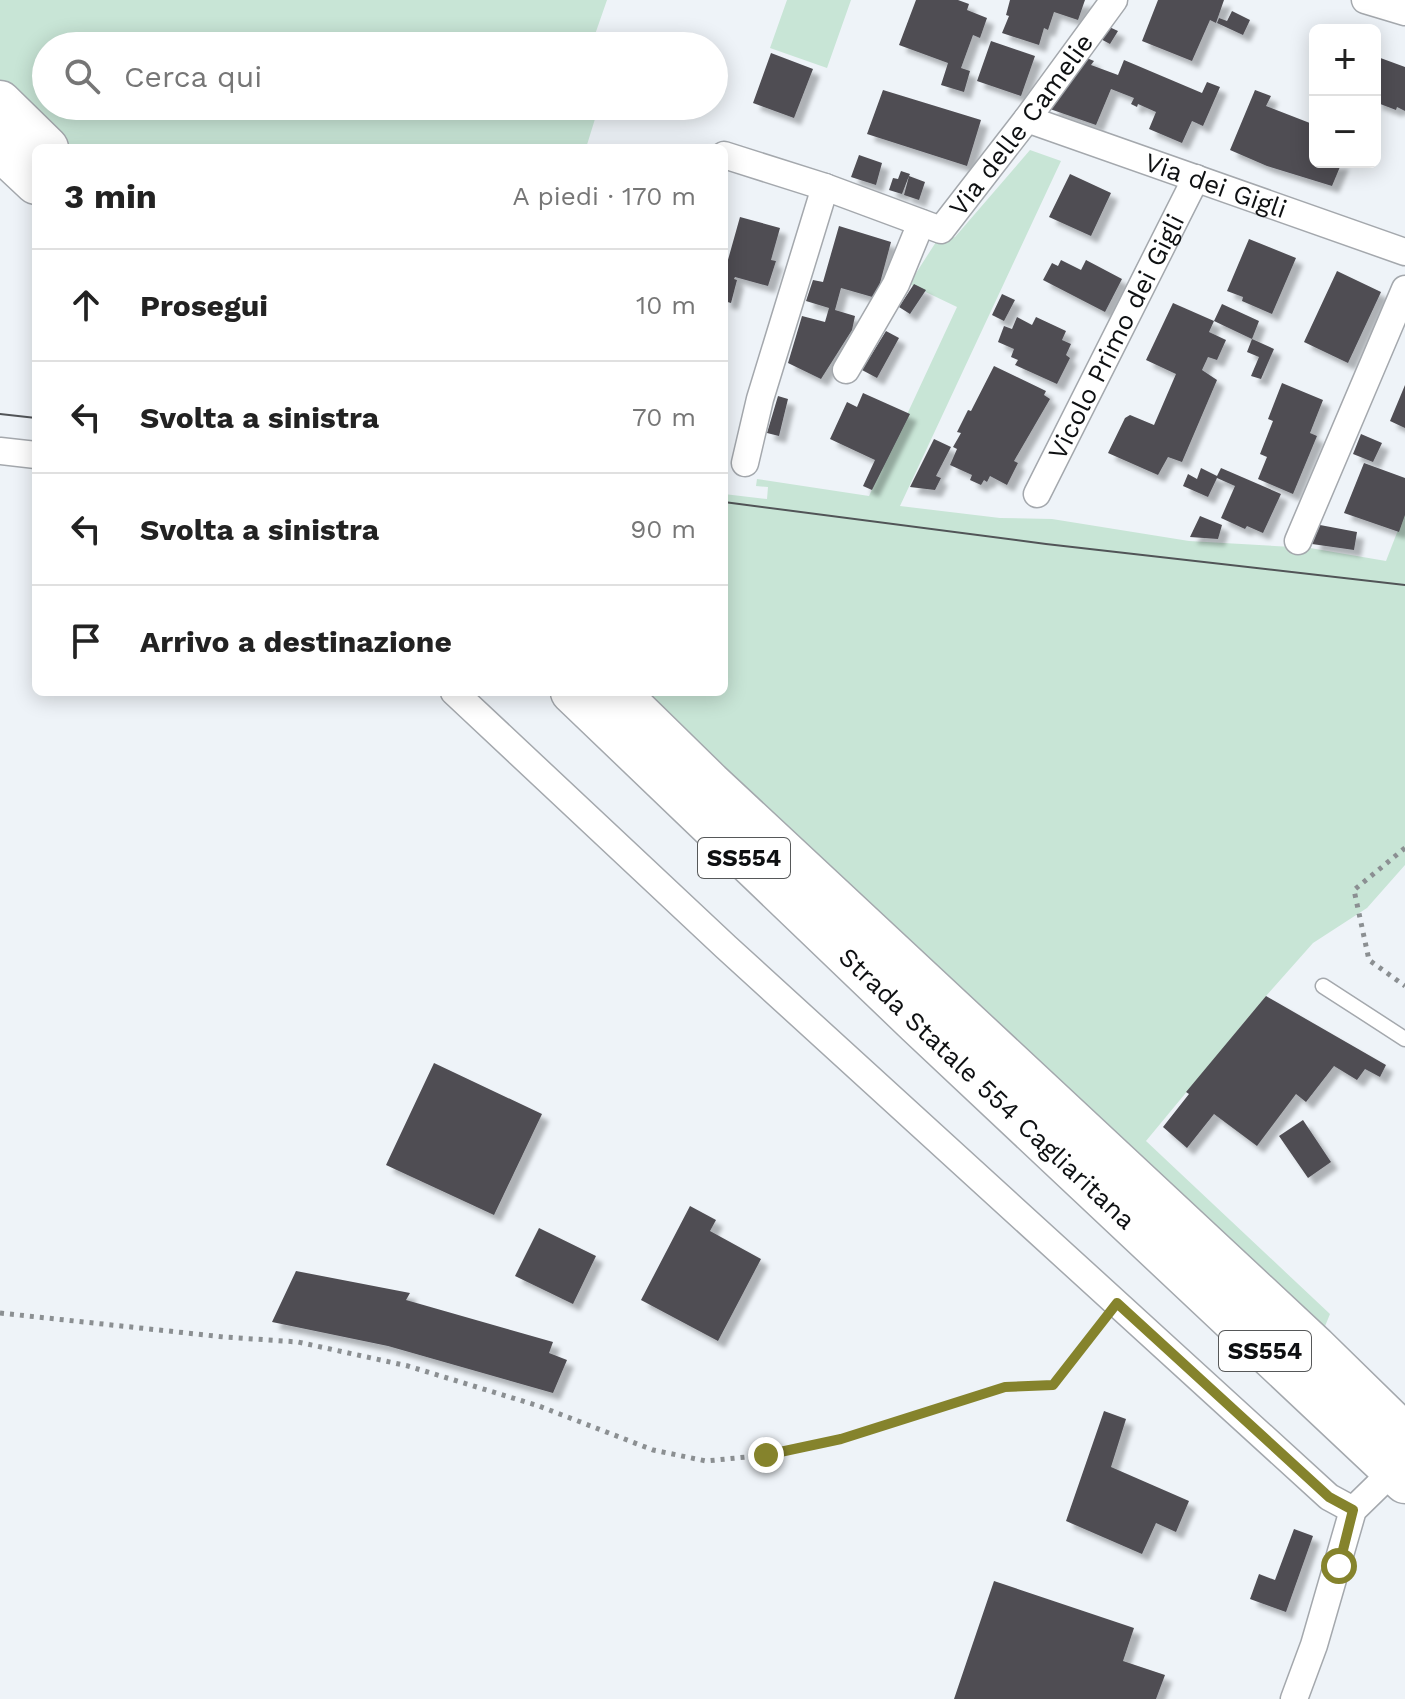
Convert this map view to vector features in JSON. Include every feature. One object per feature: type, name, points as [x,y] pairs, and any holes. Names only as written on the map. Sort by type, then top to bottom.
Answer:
[{"type":"main road","points":[[0,102],[43,144]]},
{"type":"main road","points":[[0,149],[32,179]]},
{"type":"main road","name":"Strada Statale 554 Cagliaritana","points":[[576,696],[929,1011],[1137,1206],[1304,1337],[1402,1448]]},
{"type":"main road","name":"Strada Statale 554 Cagliaritana","points":[[621,696],[710,783],[929,1011]]},
{"type":"street","name":"Via delle Camelie","points":[[728,156],[825,187],[941,230],[1114,0]]},
{"type":"street","points":[[1365,0],[1405,12]]},
{"type":"street","name":"Via dei Gigli","points":[[1027,119],[1405,252]]},
{"type":"street","name":"Vicolo Primo dei Gigli","points":[[1037,494],[1196,178]]},
{"type":"street","points":[[745,463],[760,399],[825,187]]},
{"type":"street","name":"Via delle Camelie","points":[[846,370],[896,284],[921,223]]},
{"type":"street","points":[[1298,541],[1405,289]]},
{"type":"street","points":[[0,451],[32,455]]},
{"type":"street","points":[[458,696],[726,947],[1329,1497],[1353,1510]]},
{"type":"street","points":[[1294,1699],[1314,1645],[1353,1510],[1402,1448]]},
{"type":"lane","points":[[1323,986],[1405,1039]]},
{"type":"path","points":[[1405,848],[1354,890],[1369,960],[1405,986]]},
{"type":"path","points":[[0,1313],[298,1342],[408,1366],[539,1406],[653,1450],[706,1461],[766,1455],[841,1439],[1005,1387],[1053,1385],[1117,1303]]},
{"type":"green space","points":[[0,0],[607,0],[596,32],[32,32],[32,113],[0,82]]},
{"type":"green space","points":[[787,0],[851,0],[827,68],[770,48]]},
{"type":"green space","points":[[39,120],[595,120],[587,144],[64,144]]},
{"type":"green space","points":[[1030,150],[1061,161],[900,506],[1000,518],[1052,519],[1189,541],[1310,548],[1386,561],[1405,512],[1405,865],[1367,908],[1313,943],[1146,1141],[1330,1314],[1321,1336],[640,696],[728,696],[728,494],[767,499],[768,487],[756,486],[757,479],[869,496],[957,307],[909,284],[936,242],[955,237]]},
{"type":"building","points":[[916,0],[958,0],[969,4],[967,10],[987,18],[980,38],[973,35],[961,68],[970,71],[964,92],[941,85],[948,63],[899,45]]},
{"type":"building","points":[[1010,0],[1085,0],[1078,20],[1054,12],[1048,30],[1044,28],[1039,45],[1002,33],[1009,16],[1006,15]]},
{"type":"building","points":[[1158,0],[1224,0],[1216,23],[1210,20],[1192,61],[1142,41]]},
{"type":"building","points":[[1232,11],[1250,20],[1243,35],[1217,23],[1219,18],[1227,21]]},
{"type":"building","points":[[1105,25],[1118,31],[1110,44],[1097,37]]},
{"type":"building","points":[[991,41],[1035,56],[1021,96],[977,81]]},
{"type":"building","points":[[771,53],[813,69],[794,118],[753,103]]},
{"type":"building","points":[[1082,56],[1094,61],[1091,65],[1118,75],[1124,60],[1202,93],[1207,82],[1220,87],[1203,126],[1192,121],[1182,143],[1149,129],[1156,112],[1131,104],[1134,98],[1111,89],[1096,125],[1050,109]]},
{"type":"building","points":[[1381,58],[1405,67],[1405,111],[1397,107],[1396,110],[1381,104]]},
{"type":"building","points":[[883,90],[981,120],[967,166],[867,134]]},
{"type":"building","points":[[1255,90],[1271,96],[1266,106],[1309,123],[1309,168],[1340,168],[1332,186],[1267,166],[1230,150]]},
{"type":"building","points":[[859,155],[882,163],[876,185],[851,177]]},
{"type":"building","points":[[901,171],[910,174],[902,194],[889,190],[893,178],[898,179]]},
{"type":"building","points":[[1070,174],[1111,193],[1091,236],[1049,217]]},
{"type":"building","points":[[909,176],[925,182],[919,200],[904,195]]},
{"type":"building","points":[[740,217],[780,228],[771,260],[776,261],[768,286],[735,277],[737,280],[731,303],[728,302],[728,260]]},
{"type":"building","points":[[839,226],[891,242],[876,298],[841,288],[835,310],[855,316],[852,330],[821,379],[788,363],[802,316],[825,322],[829,308],[806,301],[813,280],[823,282]]},
{"type":"building","points":[[1249,239],[1296,258],[1272,314],[1227,291]]},
{"type":"building","points":[[1061,260],[1081,270],[1086,260],[1122,279],[1105,312],[1043,280],[1052,263],[1058,266]]},
{"type":"building","points":[[1337,271],[1381,292],[1348,363],[1304,342]]},
{"type":"building","points":[[914,284],[926,290],[910,314],[899,307]]},
{"type":"building","points":[[1002,294],[1015,300],[1004,321],[992,315]]},
{"type":"building","points":[[1173,303],[1214,321],[1209,332],[1226,340],[1217,360],[1208,357],[1202,370],[1217,380],[1182,462],[1168,457],[1158,475],[1108,453],[1125,418],[1130,415],[1154,425],[1176,374],[1146,360]]},
{"type":"building","points":[[1222,304],[1259,321],[1252,339],[1214,321]]},
{"type":"building","points":[[1017,317],[1032,325],[1036,317],[1066,331],[1062,340],[1071,344],[1066,355],[1070,358],[1057,384],[1015,365],[1018,360],[1011,357],[1014,349],[998,342],[1004,326],[1012,329]]},
{"type":"building","points":[[886,331],[899,338],[877,378],[862,370]]},
{"type":"building","points":[[1252,339],[1274,349],[1261,379],[1251,376],[1259,357],[1247,352]]},
{"type":"building","points":[[994,366],[1046,391],[1044,395],[1050,399],[1014,461],[1018,463],[1007,485],[990,476],[981,485],[970,480],[972,475],[950,465],[957,449],[953,447],[961,433],[957,432]]},
{"type":"building","points":[[1282,383],[1323,400],[1310,433],[1317,436],[1293,494],[1258,479],[1267,457],[1260,454],[1273,421],[1268,419]]},
{"type":"building","points":[[1405,385],[1405,428],[1390,421]]},
{"type":"building","points":[[863,393],[910,414],[872,490],[863,486],[875,460],[830,439],[847,402],[857,407]]},
{"type":"building","points":[[778,396],[788,399],[779,436],[767,433]]},
{"type":"building","points":[[1361,434],[1382,443],[1373,462],[1353,454]]},
{"type":"building","points":[[934,439],[951,447],[936,476],[941,478],[935,490],[910,487]]},
{"type":"building","points":[[1364,463],[1405,478],[1405,515],[1399,532],[1344,513]]},
{"type":"building","points":[[1201,468],[1217,476],[1221,468],[1281,494],[1263,533],[1221,518],[1235,486],[1217,478],[1208,497],[1183,486],[1188,474],[1197,479]]},
{"type":"building","points":[[1200,516],[1222,525],[1218,539],[1190,537]]},
{"type":"building","points":[[1320,525],[1357,532],[1354,550],[1312,544]]},
{"type":"building","points":[[1266,996],[1386,1065],[1380,1077],[1365,1069],[1357,1080],[1334,1066],[1306,1102],[1296,1094],[1257,1146],[1214,1114],[1187,1148],[1163,1127],[1189,1094],[1186,1092]]},
{"type":"building","points":[[434,1063],[542,1114],[494,1215],[386,1165]]},
{"type":"building","points":[[1303,1120],[1331,1162],[1308,1178],[1279,1136]]},
{"type":"building","points":[[690,1206],[716,1220],[710,1231],[761,1259],[718,1341],[641,1300]]},
{"type":"building","points":[[539,1228],[596,1256],[573,1304],[515,1276]]},
{"type":"building","points":[[296,1271],[410,1293],[406,1300],[553,1342],[549,1353],[567,1360],[553,1393],[388,1346],[272,1322]]},
{"type":"building","points":[[1104,1411],[1126,1419],[1111,1467],[1189,1501],[1176,1532],[1156,1523],[1142,1554],[1066,1521]]},
{"type":"building","points":[[1294,1529],[1313,1536],[1286,1612],[1250,1599],[1259,1574],[1275,1580]]},
{"type":"building","points":[[994,1581],[1134,1628],[1123,1661],[1165,1675],[1156,1699],[954,1699]]},
{"type":"tram line","points":[[0,414],[32,418]]},
{"type":"tram line","points":[[728,503],[1046,544],[1405,585]]},
{"type":"route","points":[[766,1455],[841,1439],[1005,1387],[1053,1385],[1117,1303],[1329,1497],[1353,1510],[1339,1566]]}]
